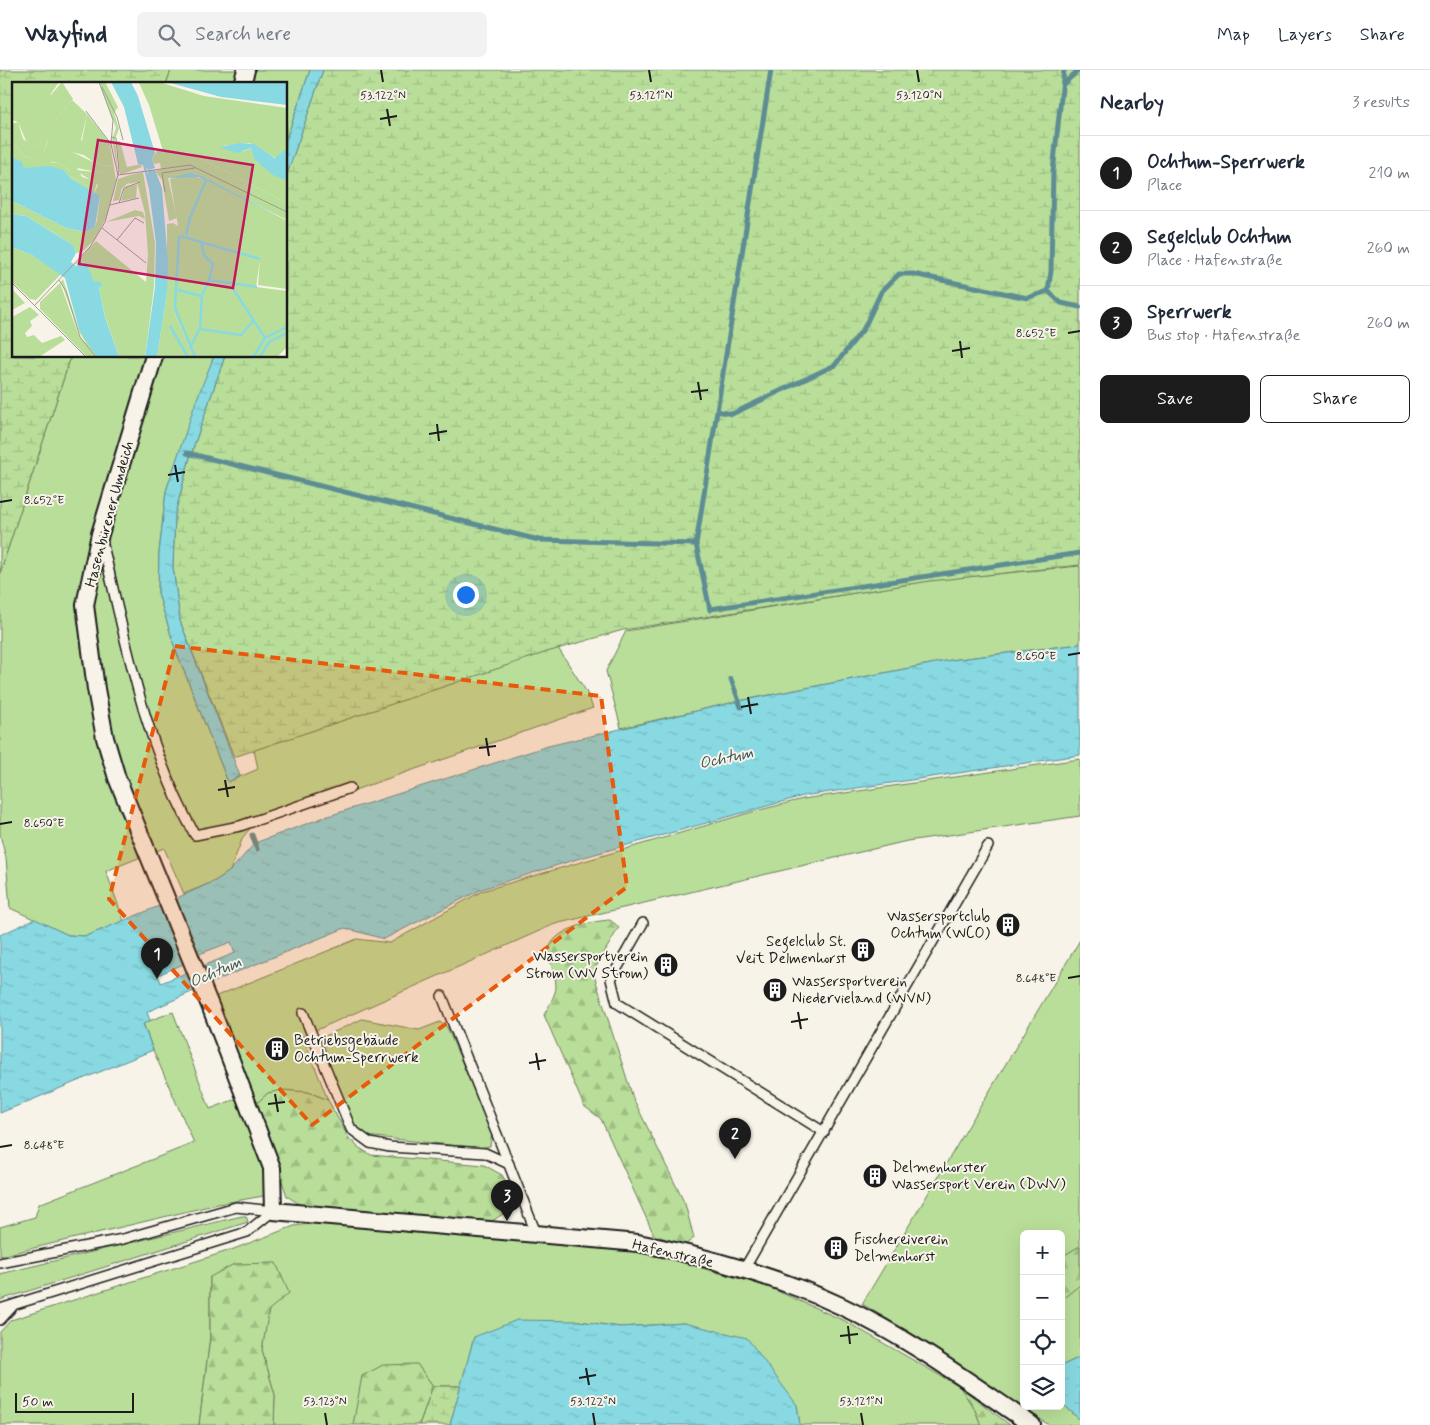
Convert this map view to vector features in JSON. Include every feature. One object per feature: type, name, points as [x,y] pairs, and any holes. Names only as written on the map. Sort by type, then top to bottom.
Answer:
[{"type":"street","name":"Hasenbürener Umdeich","points":[[153,358],[100,534],[85,605],[105,738],[117,778],[272,1168],[273,1211]]},
{"type":"street","name":"Hafenstraße","points":[[273,1211],[645,1244],[743,1271],[809,1292],[872,1322],[923,1352],[1032,1425]]},
{"type":"lane","points":[[100,534],[126,652],[146,723],[195,836],[240,826],[350,788]]},
{"type":"lane","points":[[743,1271],[988,846]]},
{"type":"lane","points":[[642,923],[612,979],[617,1003],[824,1132]]},
{"type":"lane","points":[[442,996],[536,1233]]},
{"type":"lane","points":[[303,1014],[351,1129],[370,1143],[390,1147],[485,1153],[509,1164]]},
{"type":"lane","points":[[0,1263],[123,1239],[236,1207],[273,1211]]},
{"type":"lane","points":[[0,1309],[12,1308],[248,1232],[273,1211]]},
{"type":"lane","points":[[0,1320],[12,1308]]},
{"type":"highlighted area","points":[[175,646],[601,696],[627,887],[312,1125],[109,899]]},
{"type":"green space","points":[[0,70],[171,70],[167,82],[12,82],[12,358],[70,358],[0,573]]},
{"type":"green space","points":[[171,70],[310,70],[288,134],[288,82],[167,82]]},
{"type":"green space","points":[[323,70],[1080,70],[1080,565],[930,581],[623,630],[547,652],[234,757],[180,621],[173,567],[175,514],[190,457],[224,358],[288,358],[288,171]]},
{"type":"green space","points":[[70,358],[213,358],[166,491],[159,553],[158,593],[175,648],[228,782],[258,769],[254,750],[558,648],[586,691],[593,708],[253,825],[243,837],[230,871],[215,881],[184,894],[164,848],[106,871],[124,921],[86,936],[68,935],[10,908],[6,858],[0,835],[0,573]]},
{"type":"green space","points":[[1080,566],[1080,644],[951,660],[739,701],[621,728],[606,671],[626,631],[933,580]]},
{"type":"green space","points":[[1080,759],[1080,816],[907,841],[555,924],[303,1036],[328,1100],[308,1092],[268,1093],[256,1104],[214,997],[357,939],[390,943],[482,891],[752,812],[803,799]]},
{"type":"green space","points":[[610,920],[619,927],[593,972],[633,1098],[685,1204],[694,1238],[685,1245],[654,1235],[601,1119],[584,1106],[544,1015],[556,990],[549,956],[551,944],[564,932],[583,924]]},
{"type":"green space","points":[[1080,940],[1080,1357],[1065,1364],[1065,1230],[1020,1230],[1020,1406],[921,1339],[862,1304]]},
{"type":"green space","points":[[173,1012],[210,1109],[241,1097],[267,1169],[269,1195],[218,1204],[0,1256],[0,1227],[35,1217],[39,1204],[194,1143],[143,1023]]},
{"type":"green space","points":[[362,1019],[419,1030],[440,1022],[447,1027],[492,1133],[490,1146],[479,1148],[366,1136],[351,1124],[321,1038]]},
{"type":"green space","points":[[282,1090],[308,1092],[328,1100],[348,1137],[358,1147],[371,1155],[484,1165],[502,1175],[508,1186],[509,1199],[503,1214],[492,1221],[473,1224],[302,1206],[287,1196],[256,1104],[268,1093]]},
{"type":"green space","points":[[246,1216],[248,1222],[0,1300],[0,1274]]},
{"type":"green space","points":[[316,1223],[637,1250],[766,1286],[845,1321],[960,1387],[975,1410],[981,1425],[800,1425],[797,1405],[684,1323],[620,1327],[579,1321],[474,1337],[461,1386],[433,1386],[417,1364],[357,1410],[353,1425],[274,1425],[275,1395],[262,1350],[268,1310],[210,1277],[210,1337],[199,1425],[0,1425],[0,1332],[11,1320],[231,1250],[294,1226]]},
{"type":"green space","points":[[1080,1246],[1080,1285],[1065,1297],[1065,1275],[1065,1255]]},
{"type":"green space","points":[[276,1263],[289,1293],[269,1310],[262,1350],[275,1395],[274,1425],[199,1425],[210,1337],[210,1277],[234,1264]]},
{"type":"green space","points":[[417,1364],[433,1386],[419,1425],[353,1425],[362,1376],[383,1365]]},
{"type":"green space","points":[[433,1386],[461,1386],[450,1425],[419,1425]]},
{"type":"green space","points":[[960,1387],[1010,1425],[981,1425],[975,1410]]},
{"type":"green space","points":[[1065,1406],[1080,1420],[1080,1425],[1049,1425],[1027,1410],[1065,1410]]},
{"type":"water","points":[[310,70],[323,70],[288,171],[288,134]]},
{"type":"water","points":[[213,358],[224,358],[190,457],[175,514],[173,567],[180,621],[240,776],[228,782],[175,648],[158,593],[159,553],[166,491],[196,401]]},
{"type":"water","name":"Ochtum","points":[[1080,644],[1080,755],[803,796],[577,859],[482,889],[384,939],[345,928],[227,976],[147,1012],[150,1021],[143,1024],[153,1050],[0,1113],[0,935],[35,919],[68,935],[86,936],[164,904],[188,962],[158,975],[161,983],[235,953],[231,942],[194,956],[173,906],[179,897],[215,881],[230,871],[255,843],[322,818],[548,746],[739,701],[951,660]]},
{"type":"water","points":[[517,1320],[579,1321],[620,1327],[684,1323],[747,1338],[797,1405],[800,1425],[450,1425],[474,1337]]},
{"type":"water","points":[[1080,1357],[1080,1420],[1065,1406],[1065,1364]]},
{"type":"waterway","points":[[710,610],[696,544],[771,70]]},
{"type":"waterway","points":[[1064,70],[1053,171],[1051,271],[1048,291],[1061,303],[1080,307]]},
{"type":"waterway","points":[[1063,84],[1079,70]]},
{"type":"waterway","points":[[717,411],[732,414],[835,365],[864,328],[881,292],[899,274],[913,274],[1027,298],[1048,291]]},
{"type":"waterway","points":[[187,453],[539,540],[696,544]]},
{"type":"waterway","points":[[710,609],[1080,553]]},
{"type":"waterway","points":[[731,679],[741,707]]},
{"type":"waterway","points":[[252,835],[257,849]]},
{"type":"place","name":"Wassersportclub Ochtum (WCO)","points":[[1008,925]]},
{"type":"place","name":"Segelclub St. Veit Delmenhorst","points":[[863,950]]},
{"type":"place","name":"Wassersportverein Strom (WV Strom)","points":[[666,965]]},
{"type":"place","name":"Ochtum-Sperrwerk","points":[[157,979]]},
{"type":"place","name":"Wassersportverein Niedervieland (WVN)","points":[[775,990]]},
{"type":"place","name":"Betriebsgebäude Ochtum-Sperrwerk","points":[[277,1049]]},
{"type":"place","name":"Segelclub Ochtum","points":[[735,1159]]},
{"type":"place","name":"Delmenhorster Wassersport Verein (DWV)","points":[[875,1176]]},
{"type":"place","name":"Sperrwerk","points":[[507,1221]]},
{"type":"place","name":"Fischereiverein Delmenhorst","points":[[836,1248]]}]
